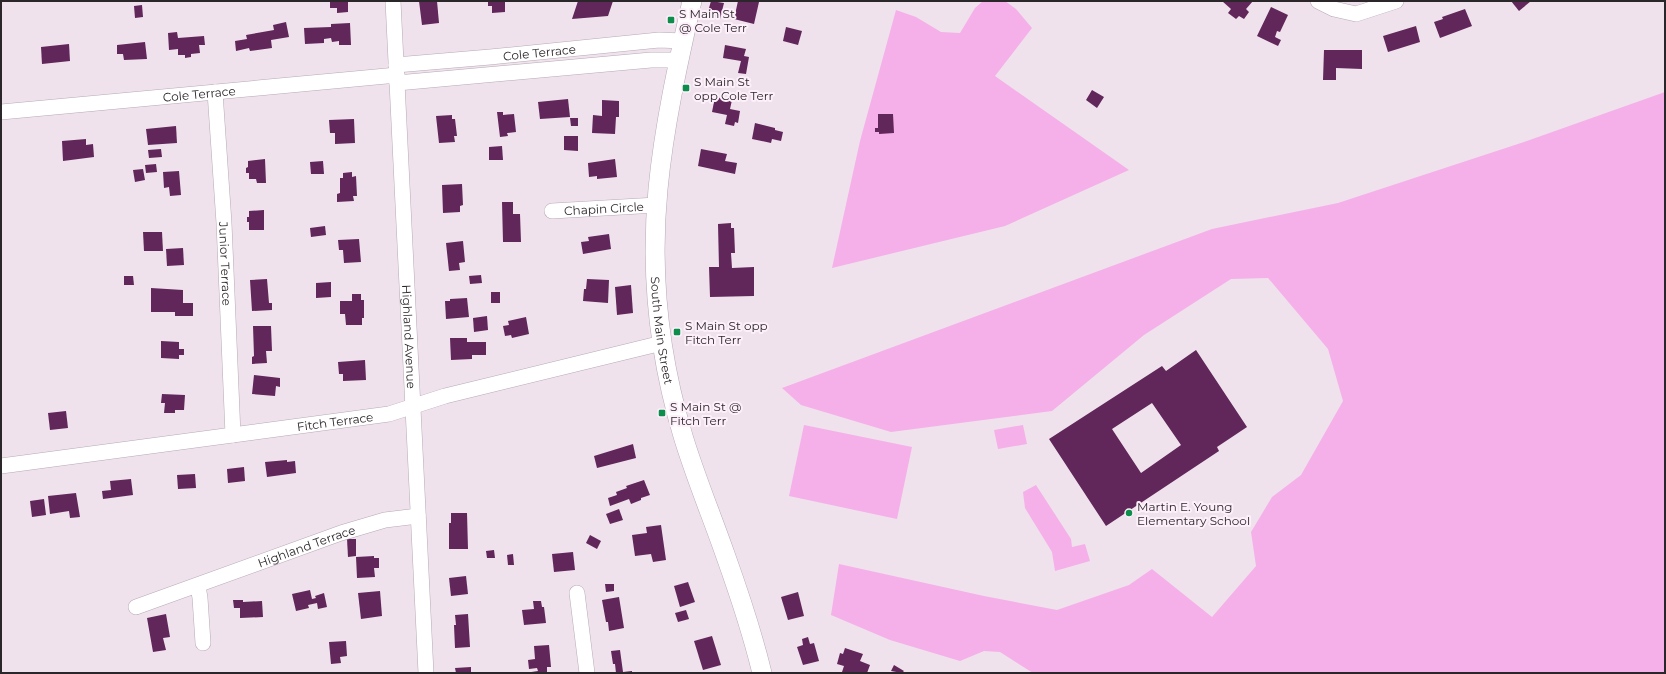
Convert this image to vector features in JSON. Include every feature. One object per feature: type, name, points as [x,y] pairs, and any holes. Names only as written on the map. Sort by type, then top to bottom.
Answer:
[{"type":"main road","name":"South Main Street","points":[[692,1],[679,60],[664,144],[657,205],[657,290],[662,343],[673,400],[686,448],[734,580],[762,673]]},
{"type":"street","name":"Highland Avenue","points":[[393,1],[426,673]]},
{"type":"street","points":[[1318,1],[1334,8],[1356,14],[1396,1]]},
{"type":"street","name":"Cole Terrace","points":[[396,74],[490,57],[659,40],[683,41]]},
{"type":"street","name":"Cole Terrace","points":[[1,112],[396,74],[651,60],[679,60]]},
{"type":"street","name":"Junior Terrace","points":[[215,92],[224,223],[232,435]]},
{"type":"street","name":"Chapin Circle","points":[[552,211],[657,205]]},
{"type":"street","name":"Fitch Terrace","points":[[1,466],[389,414],[445,396],[662,343]]},
{"type":"street","name":"Highland Terrace","points":[[136,608],[351,529],[384,520],[418,516]]},
{"type":"street","points":[[198,586],[203,644]]},
{"type":"street","points":[[577,593],[587,673]]},
{"type":"shaded area","points":[[983,1],[1005,1],[1016,9],[1032,28],[995,76],[1129,170],[1005,226],[832,268],[860,141],[896,10],[916,17],[941,32],[960,33],[975,8]]},
{"type":"shaded area","points":[[1665,92],[1665,673],[1033,673],[1000,652],[984,651],[960,661],[890,640],[831,615],[839,564],[984,596],[1057,610],[1129,585],[1152,569],[1212,617],[1256,566],[1251,532],[1272,497],[1301,475],[1343,401],[1328,349],[1268,278],[1231,279],[1144,335],[1052,411],[891,432],[801,405],[782,388],[1212,229],[1338,203],[1524,142]]},
{"type":"shaded area","points":[[804,425],[912,447],[897,519],[789,496]]},
{"type":"shaded area","points":[[1023,425],[1027,444],[998,449],[994,430]]},
{"type":"shaded area","points":[[1036,485],[1071,539],[1072,547],[1085,544],[1090,561],[1055,571],[1052,552],[1025,508],[1023,492]]},
{"type":"building","points":[[330,1],[348,1],[348,12],[337,13],[337,8],[330,8]]},
{"type":"building","points":[[419,1],[437,1],[439,23],[422,25]]},
{"type":"building","points":[[488,1],[505,1],[505,12],[492,13],[492,6],[488,6]]},
{"type":"building","points":[[578,1],[613,1],[608,16],[572,19]]},
{"type":"building","points":[[711,1],[724,3],[720,19],[707,15]]},
{"type":"building","points":[[738,1],[759,2],[754,24],[734,19]]},
{"type":"building","points":[[1222,1],[1253,1],[1246,9],[1249,12],[1244,19],[1239,16],[1236,19],[1228,13],[1231,9]]},
{"type":"building","points":[[1511,1],[1531,1],[1519,11]]},
{"type":"building","points":[[142,5],[143,17],[135,18],[134,6]]},
{"type":"building","points":[[1271,7],[1288,15],[1280,32],[1277,31],[1275,37],[1281,40],[1278,46],[1257,36]]},
{"type":"building","points":[[1465,9],[1472,26],[1440,38],[1434,22],[1443,19],[1442,17]]},
{"type":"building","points":[[286,22],[289,37],[271,40],[272,48],[250,51],[249,48],[236,51],[235,41],[247,39],[246,35],[274,30],[273,25]]},
{"type":"building","points":[[350,23],[351,45],[339,45],[339,41],[332,42],[331,38],[324,39],[324,43],[305,44],[304,28],[331,27],[331,24]]},
{"type":"building","points":[[1416,26],[1420,42],[1388,52],[1383,36]]},
{"type":"building","points":[[786,27],[802,31],[798,45],[783,41]]},
{"type":"building","points":[[177,32],[178,38],[204,36],[205,45],[199,45],[200,53],[191,54],[191,57],[185,58],[185,55],[178,55],[178,49],[169,50],[168,33]]},
{"type":"building","points":[[145,42],[147,59],[124,60],[123,54],[117,54],[117,45]]},
{"type":"building","points":[[69,44],[70,61],[42,64],[41,47]]},
{"type":"building","points":[[725,45],[746,49],[744,56],[749,57],[746,74],[738,73],[741,61],[723,58]]},
{"type":"building","points":[[1324,50],[1362,50],[1362,69],[1336,68],[1336,80],[1323,80]]},
{"type":"building","points":[[1092,90],[1104,97],[1097,108],[1086,100]]},
{"type":"building","points":[[715,97],[732,100],[730,109],[740,111],[738,123],[735,122],[734,126],[725,124],[727,115],[712,112]]},
{"type":"building","points":[[568,99],[570,117],[540,119],[538,102]]},
{"type":"building","points":[[602,100],[619,101],[619,117],[616,117],[615,134],[592,133],[593,115],[602,116]]},
{"type":"building","points":[[497,112],[503,112],[503,115],[514,114],[516,132],[507,133],[508,136],[500,137]]},
{"type":"building","points":[[878,114],[893,114],[894,133],[879,134],[879,132],[875,132],[875,128],[878,128]]},
{"type":"building","points":[[452,115],[452,119],[455,119],[457,136],[454,136],[455,142],[439,143],[436,116]]},
{"type":"building","points":[[570,118],[578,118],[578,126],[571,126]]},
{"type":"building","points":[[354,119],[355,143],[335,144],[335,133],[330,133],[329,120]]},
{"type":"building","points":[[755,123],[775,128],[775,130],[783,132],[781,141],[772,139],[771,143],[752,139]]},
{"type":"building","points":[[176,126],[177,143],[148,145],[146,129]]},
{"type":"building","points":[[564,136],[578,136],[578,151],[564,150]]},
{"type":"building","points":[[86,139],[86,145],[93,144],[94,157],[63,161],[62,141]]},
{"type":"building","points":[[502,146],[503,160],[489,160],[489,147]]},
{"type":"building","points":[[161,149],[162,157],[149,158],[148,150]]},
{"type":"building","points":[[701,149],[727,154],[725,161],[737,163],[735,174],[698,166]]},
{"type":"building","points":[[265,159],[266,183],[257,183],[256,179],[249,179],[249,173],[246,173],[248,161]]},
{"type":"building","points":[[615,159],[617,177],[597,179],[597,176],[589,177],[588,163]]},
{"type":"building","points":[[323,161],[324,174],[311,174],[310,162]]},
{"type":"building","points":[[156,164],[157,172],[146,173],[145,165]]},
{"type":"building","points":[[143,169],[145,180],[135,182],[133,170]]},
{"type":"building","points":[[179,171],[181,195],[170,196],[169,187],[164,188],[163,172]]},
{"type":"building","points":[[352,172],[352,177],[356,176],[357,196],[353,196],[354,201],[337,202],[337,194],[340,193],[340,178],[343,178],[343,173]]},
{"type":"building","points":[[462,184],[463,205],[460,206],[460,212],[443,213],[442,185]]},
{"type":"building","points":[[502,202],[513,202],[513,214],[520,214],[521,242],[503,242]]},
{"type":"building","points":[[264,210],[264,230],[249,230],[249,222],[247,222],[247,217],[249,217],[249,211]]},
{"type":"building","points":[[731,223],[731,228],[734,228],[735,253],[731,253],[732,268],[754,267],[754,296],[710,297],[709,267],[719,267],[718,224]]},
{"type":"building","points":[[325,226],[326,235],[311,237],[310,228]]},
{"type":"building","points":[[143,232],[162,232],[163,251],[144,251]]},
{"type":"building","points":[[609,234],[611,249],[583,254],[581,242],[589,241],[588,237]]},
{"type":"building","points":[[359,239],[361,262],[344,263],[343,250],[339,250],[338,240]]},
{"type":"building","points":[[463,241],[465,262],[459,263],[460,270],[449,271],[446,243]]},
{"type":"building","points":[[183,248],[184,265],[167,266],[166,249]]},
{"type":"building","points":[[481,275],[482,283],[470,284],[469,276]]},
{"type":"building","points":[[124,276],[133,276],[134,285],[124,285]]},
{"type":"building","points":[[267,279],[269,303],[272,303],[272,310],[252,311],[250,280]]},
{"type":"building","points":[[587,279],[609,280],[608,303],[583,301]]},
{"type":"building","points":[[331,282],[331,297],[316,298],[316,283]]},
{"type":"building","points":[[631,285],[633,313],[617,315],[615,287]]},
{"type":"building","points":[[151,288],[183,290],[183,303],[193,303],[193,316],[175,316],[175,312],[151,312]]},
{"type":"building","points":[[491,292],[500,292],[500,303],[491,303]]},
{"type":"building","points":[[352,294],[361,294],[361,300],[364,300],[364,318],[362,318],[362,325],[346,325],[345,314],[340,314],[340,301],[352,301]]},
{"type":"building","points":[[467,298],[469,317],[446,319],[445,301],[450,301],[450,299]]},
{"type":"building","points":[[487,316],[488,330],[474,332],[473,318]]},
{"type":"building","points":[[526,317],[529,334],[512,338],[511,335],[505,336],[503,326],[509,325],[508,321]]},
{"type":"building","points":[[253,326],[271,326],[272,351],[266,351],[267,363],[252,364],[252,357],[254,356]]},
{"type":"building","points":[[450,338],[467,338],[467,342],[486,342],[486,355],[472,355],[472,359],[451,360]]},
{"type":"building","points":[[161,341],[179,342],[179,349],[184,349],[184,355],[179,355],[179,359],[161,358]]},
{"type":"building","points":[[1196,350],[1247,427],[1217,447],[1219,451],[1106,526],[1049,439],[1162,366],[1166,371]],"holes":[[[1152,403],[1181,445],[1141,473],[1112,429]]]},
{"type":"building","points":[[365,360],[366,380],[343,381],[343,374],[339,374],[338,362]]},
{"type":"building","points":[[254,375],[280,378],[280,387],[276,386],[275,396],[252,394]]},
{"type":"building","points":[[162,394],[185,395],[184,410],[175,410],[175,413],[164,413],[165,403],[161,403]]},
{"type":"building","points":[[66,411],[68,428],[50,430],[48,413]]},
{"type":"building","points":[[633,444],[636,458],[597,468],[594,456]]},
{"type":"building","points":[[287,460],[287,462],[295,461],[296,473],[267,477],[265,462]]},
{"type":"building","points":[[244,467],[245,481],[228,483],[227,469]]},
{"type":"building","points":[[195,474],[196,488],[178,489],[177,475]]},
{"type":"building","points":[[131,479],[133,495],[103,499],[102,491],[111,490],[110,481]]},
{"type":"building","points":[[644,480],[650,495],[631,504],[629,499],[610,506],[608,498],[617,495],[616,492],[627,488],[626,486]]},
{"type":"building","points":[[76,493],[80,517],[70,518],[69,511],[50,514],[48,496]]},
{"type":"building","points":[[44,499],[46,515],[32,517],[30,501]]},
{"type":"building","points":[[619,509],[623,520],[610,524],[606,514]]},
{"type":"building","points":[[451,513],[467,513],[468,549],[449,549],[449,523],[451,523]]},
{"type":"building","points":[[661,525],[666,560],[653,562],[651,554],[635,556],[632,535],[647,533],[646,527]]},
{"type":"building","points":[[590,535],[601,541],[597,549],[586,543]]},
{"type":"building","points":[[347,539],[356,539],[356,556],[348,557]]},
{"type":"building","points":[[494,550],[495,558],[487,558],[486,551]]},
{"type":"building","points":[[573,552],[575,570],[554,572],[552,554]]},
{"type":"building","points":[[513,554],[514,565],[508,565],[507,555]]},
{"type":"building","points":[[374,556],[374,558],[379,558],[379,568],[374,568],[375,577],[357,578],[356,557]]},
{"type":"building","points":[[466,576],[468,594],[451,596],[449,578]]},
{"type":"building","points":[[688,582],[695,602],[680,607],[674,586]]},
{"type":"building","points":[[605,584],[614,584],[614,591],[606,592]]},
{"type":"building","points":[[310,590],[312,599],[316,598],[315,596],[324,593],[327,607],[318,609],[317,603],[308,605],[309,608],[296,611],[292,594]]},
{"type":"building","points":[[380,591],[382,616],[361,619],[358,593]]},
{"type":"building","points":[[798,592],[804,616],[788,620],[781,597]]},
{"type":"building","points":[[619,597],[624,628],[609,631],[602,600]]},
{"type":"building","points":[[233,600],[243,600],[243,602],[262,601],[263,617],[240,618],[240,608],[234,608]]},
{"type":"building","points":[[533,601],[541,601],[542,607],[544,607],[546,623],[524,625],[522,610],[534,609]]},
{"type":"building","points":[[686,610],[689,619],[678,622],[675,613]]},
{"type":"building","points":[[166,614],[170,637],[163,638],[166,650],[153,652],[147,618]]},
{"type":"building","points":[[468,614],[470,647],[455,648],[455,615]]},
{"type":"building","points":[[712,636],[721,665],[703,670],[694,641]]},
{"type":"building","points":[[808,637],[810,644],[814,643],[819,661],[803,665],[797,647],[803,645],[802,639]]},
{"type":"building","points":[[346,641],[347,656],[340,657],[341,663],[331,664],[329,642]]},
{"type":"building","points":[[549,645],[551,667],[547,667],[547,673],[525,673],[538,671],[537,668],[529,669],[528,660],[535,659],[534,646]]},
{"type":"building","points":[[845,648],[863,654],[860,661],[870,665],[867,673],[842,672],[844,666],[837,664],[840,653],[843,654]]},
{"type":"building","points":[[620,650],[623,672],[632,671],[632,673],[616,673],[611,651]]},
{"type":"building","points":[[894,665],[904,671],[902,673],[891,671]]},
{"type":"building","points":[[471,667],[471,673],[456,673],[455,668]]},
{"type":"place","name":"S Main St @ Cole Terr","points":[[671,20]]},
{"type":"place","name":"S Main St opp Cole Terr","points":[[686,88]]},
{"type":"place","name":"S Main St opp Fitch Terr","points":[[677,332]]},
{"type":"place","name":"S Main St @ Fitch Terr","points":[[662,413]]},
{"type":"place","name":"Martin E. Young Elementary School","points":[[1129,513]]}]
